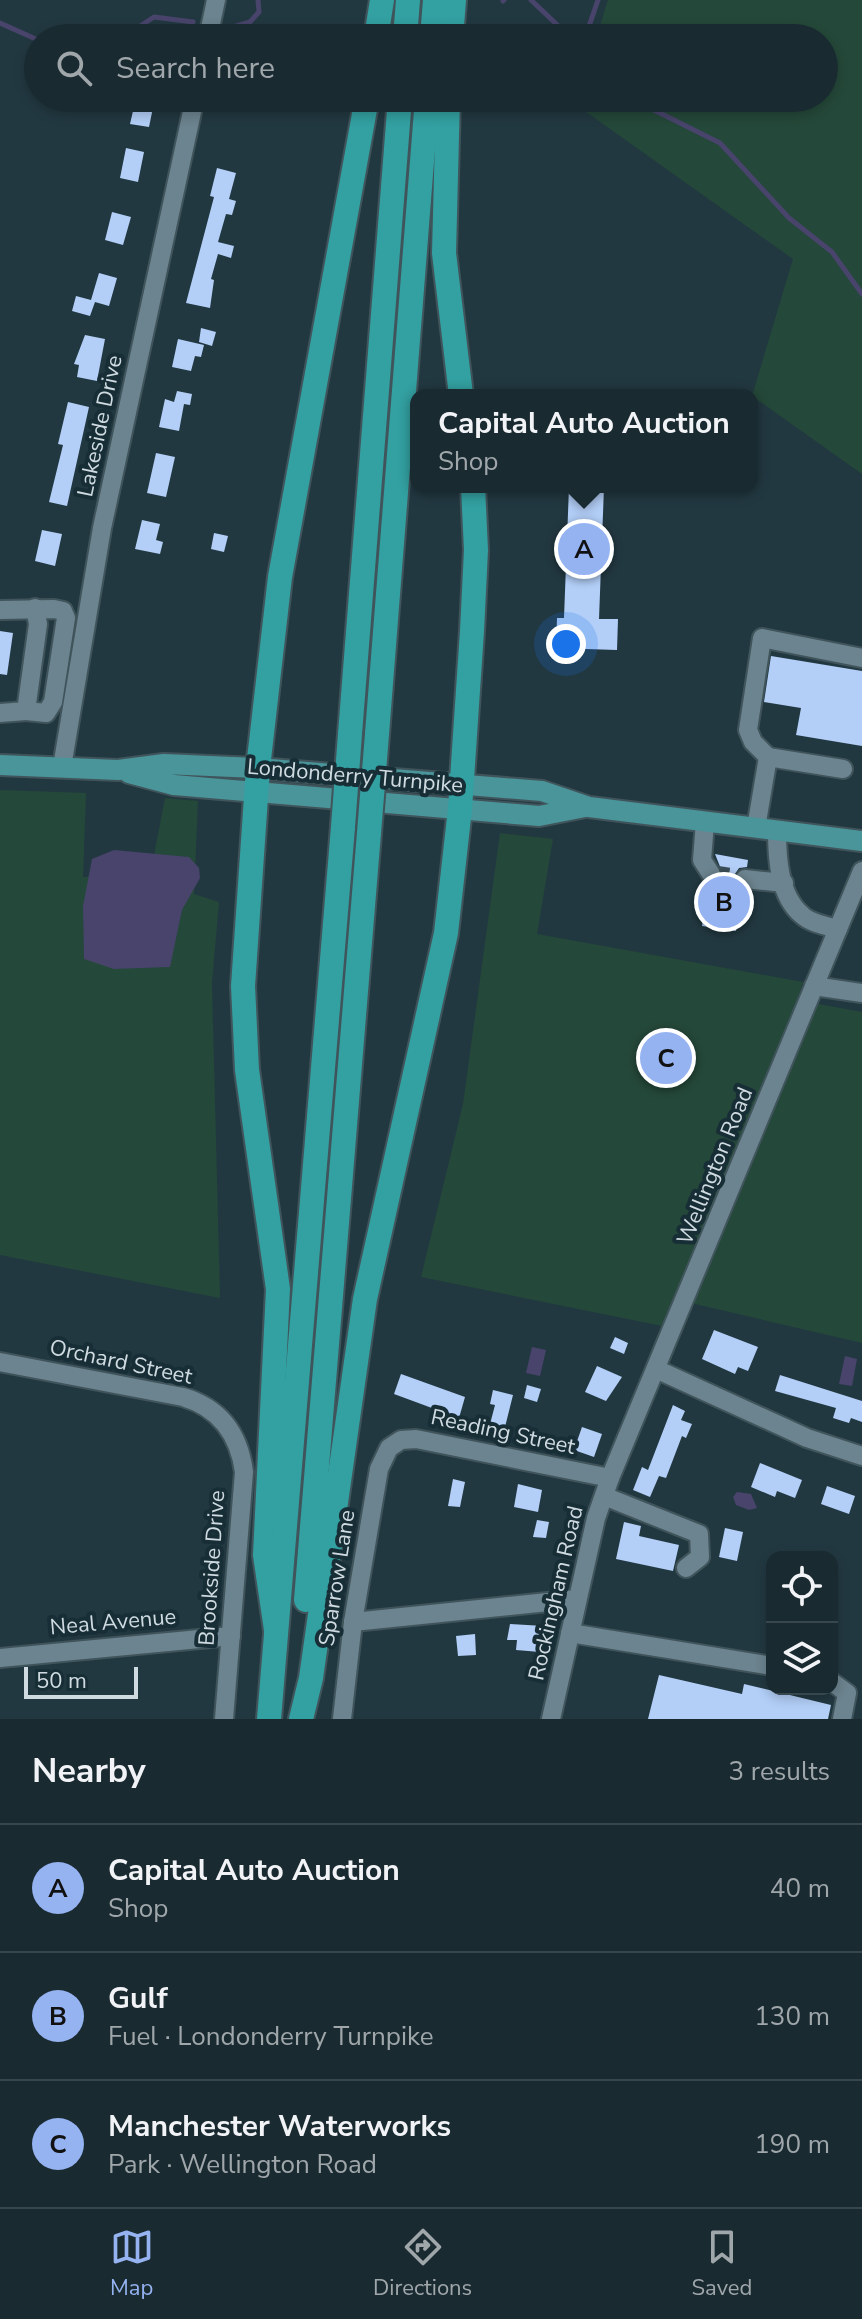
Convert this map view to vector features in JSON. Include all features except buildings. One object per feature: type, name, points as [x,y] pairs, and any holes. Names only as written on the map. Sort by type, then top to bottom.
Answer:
[{"type":"highway","points":[[378,24],[382,0]]},
{"type":"highway","points":[[406,24],[408,0]]},
{"type":"highway","points":[[433,24],[435,0]]},
{"type":"highway","points":[[452,24],[454,0]]},
{"type":"highway","points":[[276,1630],[265,1555],[278,1289],[252,1115],[244,1014],[258,768],[300,451],[334,292],[365,112]]},
{"type":"highway","points":[[269,1719],[399,112]]},
{"type":"highway","points":[[298,1719],[426,112]]},
{"type":"highway","points":[[448,112],[444,253],[460,389]]},
{"type":"highway","points":[[298,1719],[311,1678],[365,1299],[446,933],[460,809],[476,550],[473,493]]},
{"type":"main road","name":"Londonderry Turnpike","points":[[0,765],[118,770],[164,764],[258,768],[542,791],[589,807],[862,841]]},
{"type":"main road","name":"Londonderry Turnpike","points":[[118,770],[174,785],[539,816],[589,807]]},
{"type":"street","points":[[211,24],[216,0]]},
{"type":"street","name":"Lakeside Drive","points":[[62,767],[102,528],[192,112]]},
{"type":"street","points":[[0,610],[63,611],[66,618],[53,702],[46,713],[0,713]]},
{"type":"street","points":[[0,620],[36,611]]},
{"type":"street","points":[[26,711],[36,611]]},
{"type":"street","points":[[843,769],[768,757],[753,742],[748,730],[762,638],[862,658]]},
{"type":"street","points":[[768,757],[767,829],[789,899],[803,917],[838,929]]},
{"type":"street","points":[[705,822],[702,860],[711,874]]},
{"type":"street","name":"Wellington Road","points":[[607,1487],[862,871]]},
{"type":"street","points":[[745,879],[784,883]]},
{"type":"street","points":[[814,986],[862,993]]},
{"type":"street","name":"Orchard Street","points":[[0,1362],[183,1397],[207,1407],[226,1424]]},
{"type":"street","points":[[658,1370],[807,1438],[862,1456]]},
{"type":"street","name":"Brookside Drive","points":[[224,1719],[244,1472],[239,1447],[226,1424]]},
{"type":"street","name":"Reading Street","points":[[389,1448],[401,1440],[416,1439],[607,1487],[699,1534],[700,1557],[686,1568]]},
{"type":"street","name":"Sparrow Lane","points":[[342,1719],[353,1622],[377,1477],[389,1448]]},
{"type":"street","name":"Rockingham Road","points":[[551,1719],[577,1599],[607,1487]]},
{"type":"street","points":[[353,1622],[577,1599]]},
{"type":"street","points":[[570,1633],[766,1665]]},
{"type":"street","name":"Neal Avenue","points":[[0,1658],[231,1636]]},
{"type":"street","points":[[838,1686],[847,1693],[842,1719]]},
{"type":"green space","points":[[608,0],[862,0],[862,474],[758,400],[758,389],[754,389],[793,259],[586,112],[838,112],[838,24],[600,24]]},
{"type":"green space","points":[[0,790],[86,793],[83,877],[150,876],[165,798],[198,801],[194,894],[219,902],[212,983],[220,1298],[0,1255]]},
{"type":"green space","points":[[500,833],[553,839],[537,934],[803,982],[797,1000],[862,1012],[862,1343],[678,1300],[667,1327],[421,1277],[463,1104]]},
{"type":"shaded area","points":[[114,850],[189,857],[199,868],[200,878],[182,910],[170,967],[114,969],[84,959],[83,906],[92,859]]},
{"type":"shaded area","points":[[532,1347],[546,1350],[540,1376],[526,1373]]},
{"type":"shaded area","points":[[845,1356],[857,1359],[852,1386],[839,1384]]},
{"type":"shaded area","points":[[737,1492],[751,1494],[757,1508],[749,1510],[736,1505],[733,1497]]},
{"type":"waterway","points":[[243,24],[250,22],[259,12],[258,0]]},
{"type":"waterway","points":[[531,0],[556,24]]},
{"type":"waterway","points":[[590,24],[598,0]]},
{"type":"waterway","points":[[143,24],[154,17],[193,22]]},
{"type":"waterway","points":[[0,23],[24,34]]},
{"type":"waterway","points":[[658,112],[720,143],[789,218],[832,252],[862,294]]},
{"type":"tunnel","points":[[711,874],[745,879]]},
{"type":"place","name":"Capital Auto Auction","points":[[584,549]]},
{"type":"place","name":"Gulf","points":[[724,902]]},
{"type":"place","name":"Manchester Waterworks","points":[[666,1058]]}]
